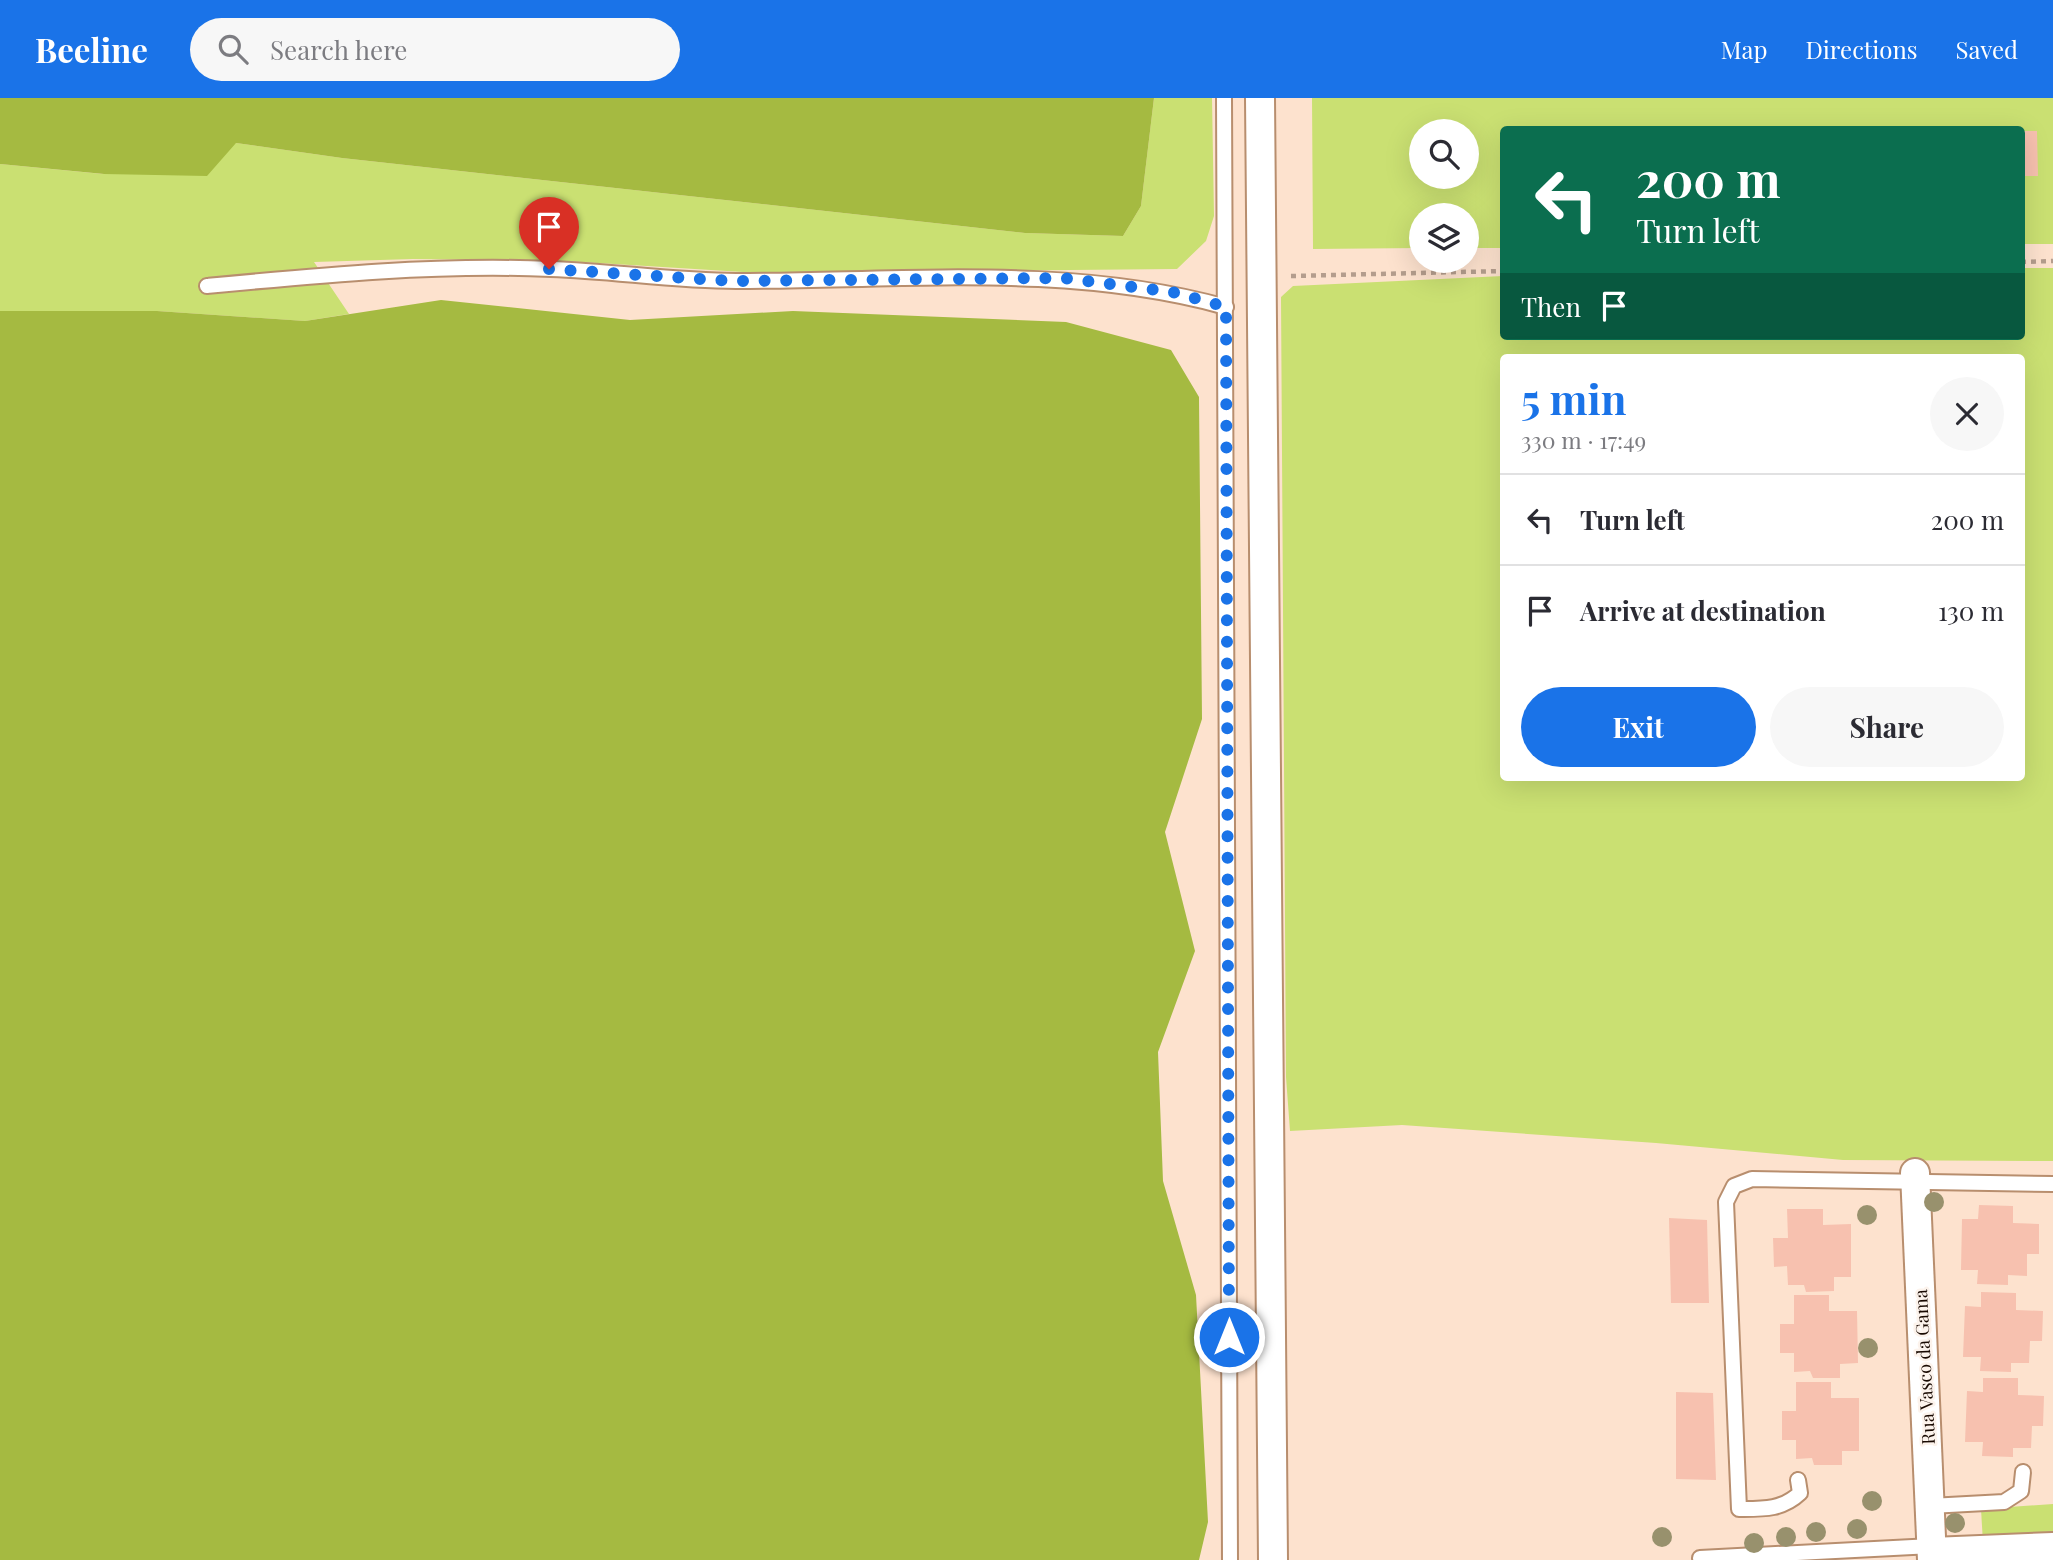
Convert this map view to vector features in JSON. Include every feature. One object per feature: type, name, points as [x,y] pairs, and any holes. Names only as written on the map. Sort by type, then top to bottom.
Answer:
[{"type":"street","points":[[1261,98],[1273,1560]]},
{"type":"street","name":"Rua Vasco da Gama","points":[[1915,1177],[1932,1553]]},
{"type":"street","points":[[1932,1553],[2053,1547]]},
{"type":"lane","points":[[1224,98],[1230,1560]]},
{"type":"lane","points":[[207,286],[374,270],[549,269],[732,281],[1063,278],[1172,292],[1226,307]]},
{"type":"lane","points":[[1798,1480],[1800,1493],[1788,1504],[1766,1509],[1739,1509],[1726,1202],[1734,1186],[1752,1179],[1915,1177],[2053,1184]]},
{"type":"lane","points":[[1930,1506],[2004,1502],[2021,1491],[2023,1472]]},
{"type":"lane","points":[[1700,1558],[1932,1553]]},
{"type":"path","points":[[2025,262],[2053,261]]},
{"type":"path","points":[[1262,276],[1500,271]]},
{"type":"green space","points":[[0,98],[1154,98],[1141,206],[1123,236],[1025,233],[342,158],[236,143],[207,176],[104,174],[0,164]]},
{"type":"green space","points":[[1154,98],[1212,98],[1214,216],[1206,241],[1177,269],[759,273],[566,261],[413,259],[314,262],[349,314],[305,321],[157,311],[0,311],[0,164],[103,174],[236,143],[342,158],[1025,233],[1123,236],[1141,206]]},
{"type":"green space","points":[[1312,98],[2053,98],[2053,244],[2025,244],[2025,126],[1500,126],[1500,248],[1479,248],[1479,203],[1409,203],[1409,248],[1313,249]]},
{"type":"green space","points":[[2025,268],[2053,268],[2053,1161],[1843,1160],[1656,1143],[1402,1125],[1290,1131],[1286,1077],[1281,297],[1293,286],[1500,276],[1500,340],[2025,340]]},
{"type":"green space","points":[[441,300],[630,320],[793,311],[1066,322],[1171,350],[1199,397],[1202,719],[1165,832],[1195,951],[1158,1052],[1163,1181],[1196,1295],[1208,1522],[1199,1560],[0,1560],[0,311],[157,311],[305,321]]},
{"type":"green space","points":[[2053,1504],[2053,1560],[1984,1560],[1981,1509]]},
{"type":"building","points":[[2025,131],[2037,131],[2038,176],[2025,176]]},
{"type":"building","points":[[1979,1205],[2013,1206],[2013,1223],[2039,1224],[2039,1254],[2027,1254],[2027,1276],[2008,1275],[2008,1285],[1977,1284],[1978,1270],[1961,1270],[1962,1219],[1978,1219]]},
{"type":"building","points":[[1787,1209],[1823,1209],[1823,1225],[1851,1224],[1851,1277],[1834,1277],[1834,1291],[1806,1292],[1804,1285],[1788,1285],[1787,1266],[1774,1267],[1773,1238],[1788,1238]]},
{"type":"building","points":[[1669,1218],[1707,1220],[1709,1303],[1671,1303]]},
{"type":"building","points":[[1981,1292],[2016,1293],[2016,1310],[2043,1311],[2042,1341],[2030,1341],[2029,1363],[2011,1363],[2011,1372],[1980,1371],[1981,1357],[1963,1357],[1965,1306],[1981,1307]]},
{"type":"building","points":[[1794,1295],[1829,1295],[1829,1311],[1857,1311],[1858,1363],[1840,1364],[1840,1378],[1813,1378],[1810,1371],[1794,1372],[1794,1353],[1780,1353],[1780,1324],[1794,1324]]},
{"type":"building","points":[[1983,1378],[2018,1378],[2018,1395],[2044,1396],[2043,1426],[2032,1426],[2031,1448],[2013,1448],[2013,1457],[1982,1456],[1983,1442],[1965,1442],[1967,1391],[1983,1392]]},
{"type":"building","points":[[1796,1382],[1831,1382],[1831,1398],[1859,1398],[1859,1451],[1842,1451],[1842,1465],[1814,1465],[1812,1458],[1796,1459],[1796,1440],[1782,1440],[1782,1411],[1796,1411]]},
{"type":"building","points":[[1676,1392],[1713,1393],[1716,1480],[1676,1479]]},
{"type":"route","points":[[549,269],[732,281],[1063,278],[1172,292],[1226,307],[1229,1337]]}]
